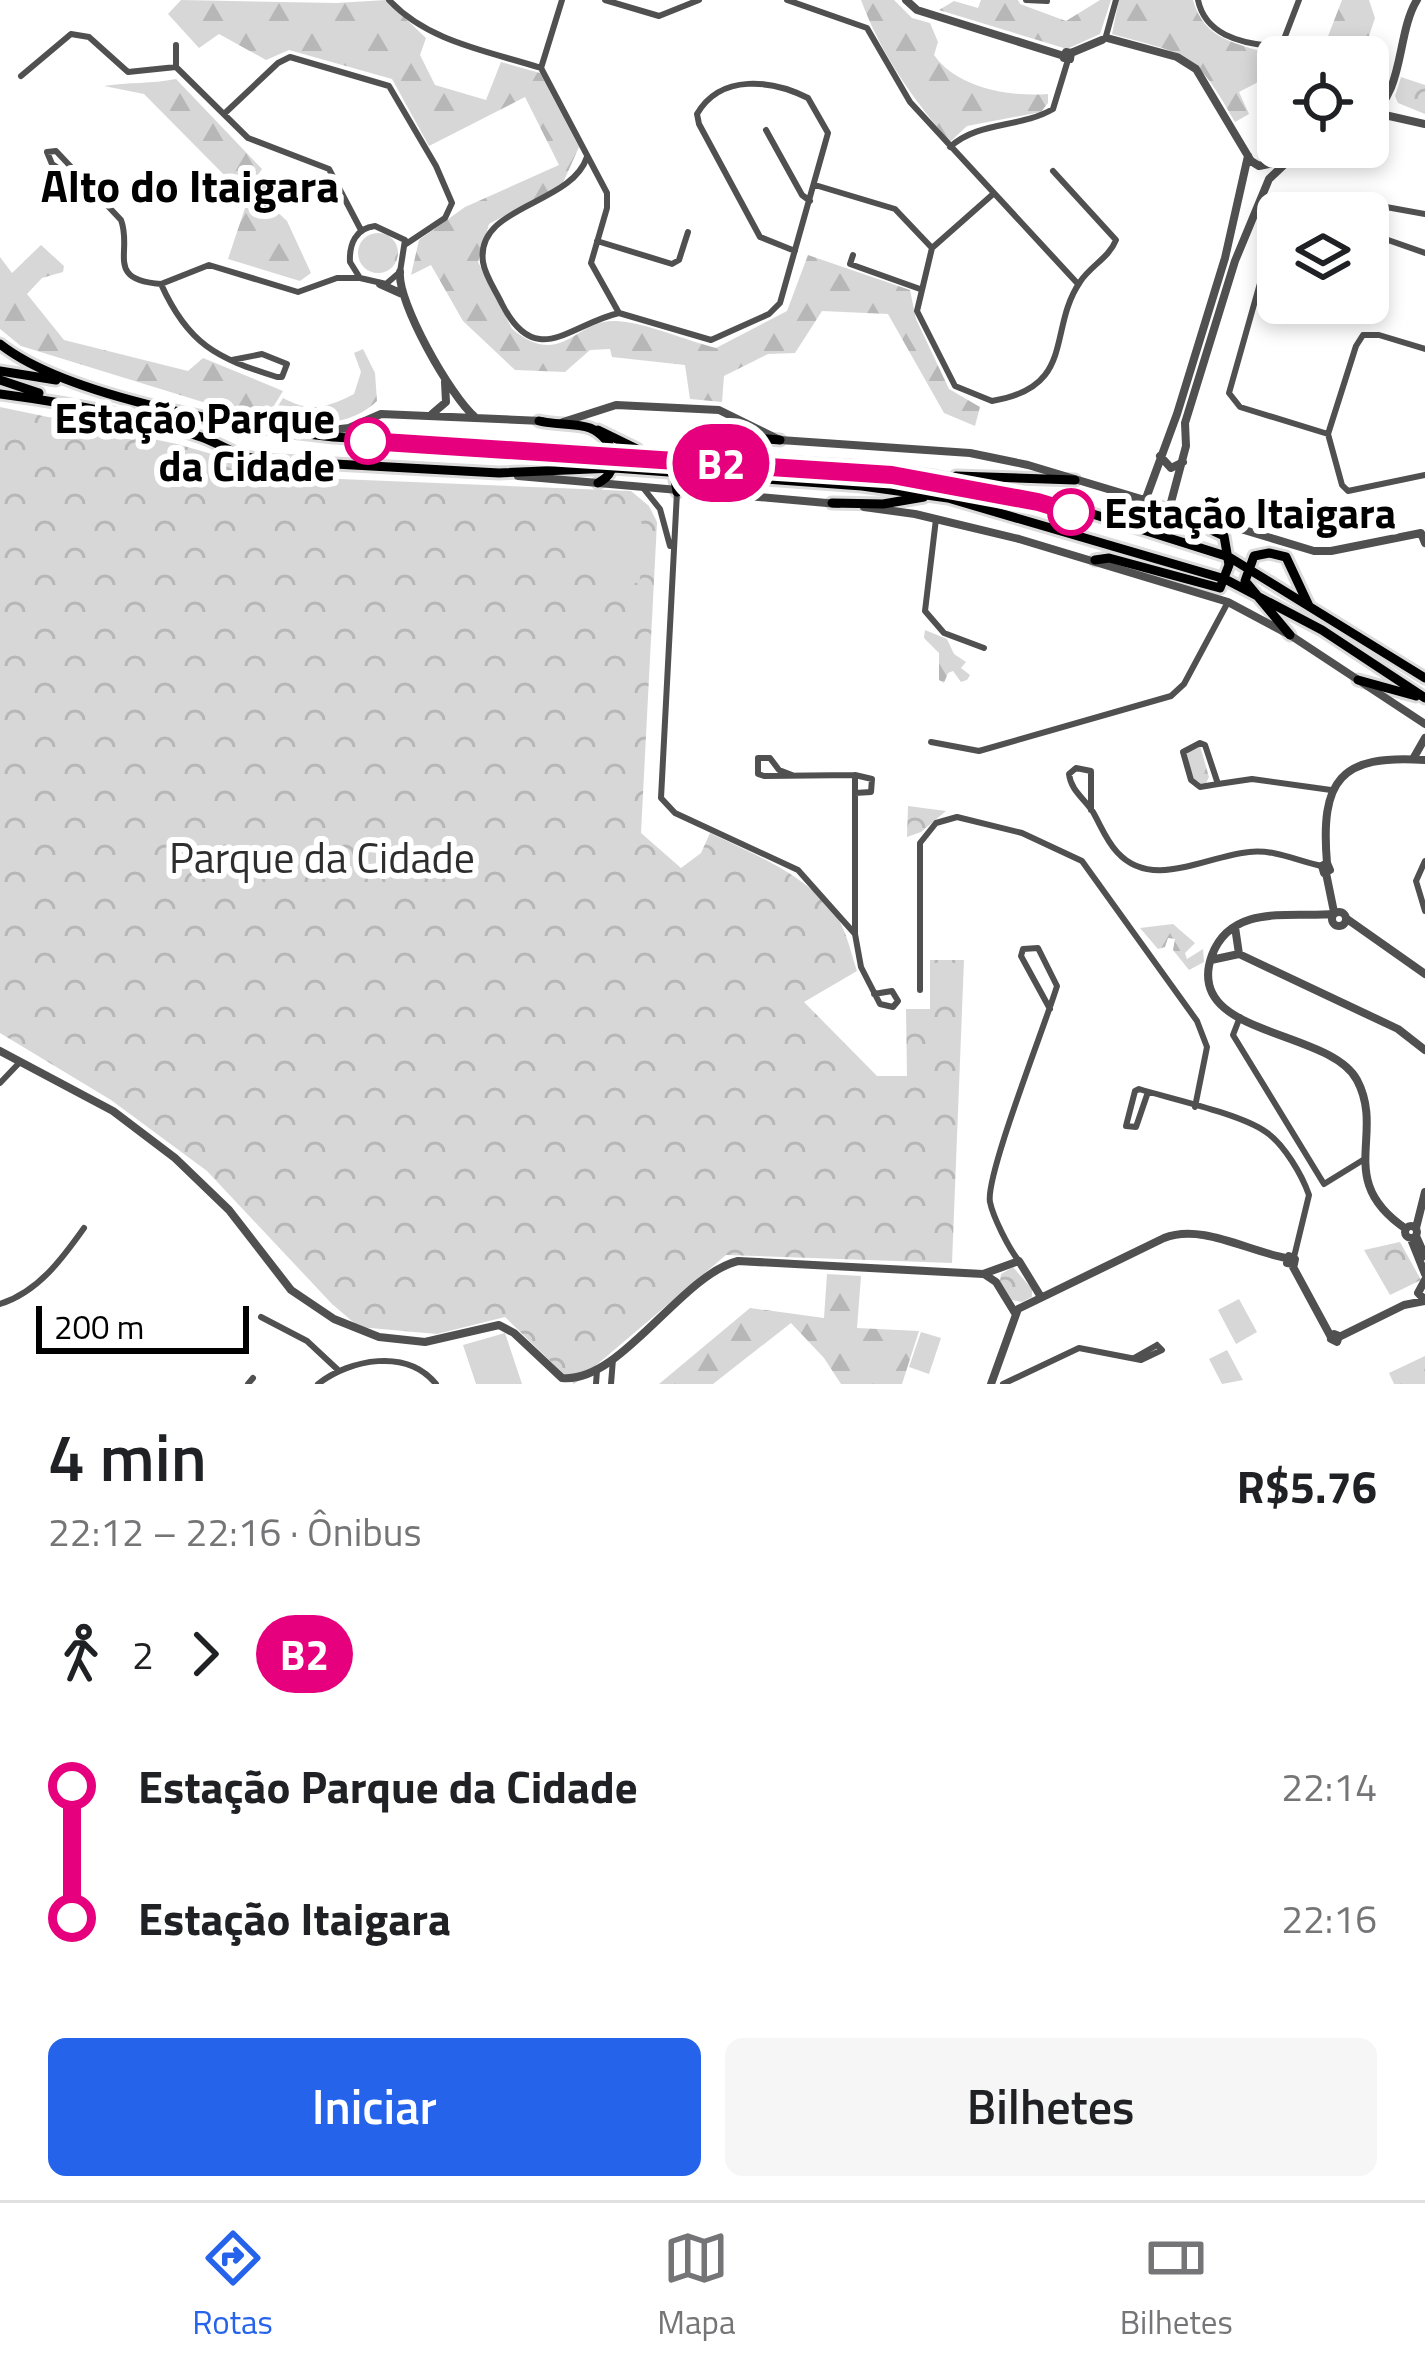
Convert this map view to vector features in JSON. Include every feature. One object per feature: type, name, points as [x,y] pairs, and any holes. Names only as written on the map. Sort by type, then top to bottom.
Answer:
[{"type":"main road","points":[[0,344],[28,363],[85,386]]},
{"type":"main road","points":[[0,371],[289,432],[849,466],[933,476],[1042,498],[1229,557],[1424,675]]},
{"type":"main road","points":[[0,380],[24,390],[173,423],[237,455],[262,460],[499,473],[614,468],[862,486],[948,498],[1225,579],[1322,630],[1425,698]]},
{"type":"main road","points":[[0,394],[101,410],[206,438]]},
{"type":"main road","points":[[539,421],[589,428],[661,458],[674,473],[677,492]]},
{"type":"main road","points":[[589,428],[611,451],[614,468],[609,478],[598,483]]},
{"type":"main road","points":[[704,456],[709,442],[722,436],[780,440]]},
{"type":"main road","points":[[704,456],[716,476]]},
{"type":"main road","points":[[933,476],[1075,480]]},
{"type":"main road","points":[[832,503],[948,498]]},
{"type":"main road","points":[[1095,560],[1108,557],[1220,588],[1229,557],[1220,531],[1149,502]]},
{"type":"main road","points":[[1279,541],[1309,606]]},
{"type":"main road","points":[[1286,557],[1260,554],[1248,566],[1245,581],[1290,635]]},
{"type":"main road","points":[[1358,680],[1425,698]]},
{"type":"street","points":[[388,0],[407,19],[435,35],[541,68],[609,198],[592,269],[619,313]]},
{"type":"street","points":[[541,68],[562,0]]},
{"type":"street","points":[[605,0],[659,16],[699,0]]},
{"type":"street","points":[[787,0],[867,28],[902,91],[1078,284]]},
{"type":"street","points":[[906,0],[917,10],[1067,56],[1105,38],[1177,58],[1196,69],[1257,164]]},
{"type":"street","points":[[1026,0],[1047,2]]},
{"type":"street","points":[[1105,38],[1116,0]]},
{"type":"street","points":[[1198,0],[1204,19],[1214,30],[1271,46],[1284,39],[1299,0]]},
{"type":"street","points":[[1403,118],[1389,92],[1417,0]]},
{"type":"street","points":[[21,76],[70,34],[89,37],[128,72],[176,67]]},
{"type":"street","points":[[176,45],[176,67],[248,138],[329,169],[361,230]]},
{"type":"street","points":[[950,147],[967,134],[1053,109],[1067,56]]},
{"type":"street","points":[[224,114],[278,63],[290,58],[389,86],[452,203],[446,218],[406,244]]},
{"type":"street","points":[[587,155],[584,167],[568,185],[496,224],[483,251],[484,266],[510,319],[528,335],[555,341],[603,316],[619,313],[718,340],[775,309],[795,250],[815,185],[828,133],[808,98],[748,81],[710,99],[699,109],[699,124],[760,237],[795,250]]},
{"type":"street","points":[[1389,117],[1425,124]]},
{"type":"street","points":[[766,130],[802,195],[810,201]]},
{"type":"street","points":[[94,192],[72,181],[46,152],[56,151],[94,192],[124,225],[121,256],[136,279],[160,284],[209,265],[298,292],[329,280],[360,278],[401,294]]},
{"type":"street","points":[[1149,502],[1248,156]]},
{"type":"street","points":[[584,167],[595,169]]},
{"type":"street","points":[[1245,172],[1257,167]]},
{"type":"street","points":[[1261,168],[1269,178]]},
{"type":"street","points":[[1170,506],[1183,462],[1185,423],[1235,261],[1269,178],[1280,168]]},
{"type":"street","points":[[993,194],[932,248],[920,289],[918,319],[950,379],[962,391],[992,401],[1038,382],[1050,370],[1078,284],[1116,239],[1053,171]]},
{"type":"street","points":[[815,185],[895,209],[932,248]]},
{"type":"street","points":[[1389,208],[1425,214]]},
{"type":"street","points":[[329,280],[361,230],[375,226],[401,235],[406,244],[401,294],[462,404],[476,418]]},
{"type":"street","points":[[597,242],[672,264],[680,260],[688,232]]},
{"type":"street","points":[[1228,238],[1234,244],[1245,243]]},
{"type":"street","points":[[1389,240],[1425,253]]},
{"type":"street","points":[[349,255],[351,268],[360,278]]},
{"type":"street","points":[[853,255],[850,264],[920,289]]},
{"type":"street","points":[[380,284],[400,272]]},
{"type":"street","points":[[160,284],[182,326],[217,353],[232,360],[280,378],[286,364],[262,354],[232,360]]},
{"type":"street","points":[[1257,294],[1229,393],[1240,406],[1328,434]]},
{"type":"street","points":[[603,316],[610,302]]},
{"type":"street","points":[[1425,349],[1364,335],[1356,346],[1328,434],[1342,485],[1348,491],[1425,475]]},
{"type":"street","points":[[430,415],[446,401],[444,374]]},
{"type":"street","points":[[289,432],[335,431],[381,414],[566,422],[616,405],[719,410],[780,440],[962,452],[1028,465],[1321,552],[1424,536]]},
{"type":"street","points":[[1160,454],[1172,468],[1183,462]]},
{"type":"street","points":[[499,473],[832,503],[936,519],[1095,560],[1228,602],[1290,635],[1425,724]]},
{"type":"street","points":[[641,487],[660,509],[672,558]]},
{"type":"street","points":[[677,492],[660,782],[664,804],[792,866],[855,934]]},
{"type":"street","points":[[936,519],[925,611],[944,633],[984,649]]},
{"type":"street","points":[[932,742],[979,751],[1172,696],[1184,683],[1228,602]]},
{"type":"street","points":[[1413,759],[1425,738]]},
{"type":"street","points":[[1218,784],[1205,745],[1187,747],[1184,752],[1196,786],[1218,784],[1252,779],[1333,787],[1367,764],[1425,760]]},
{"type":"street","points":[[792,775],[779,770],[770,758],[758,758],[760,775],[872,779],[872,792],[855,793]]},
{"type":"street","points":[[1091,810],[1093,776],[1081,766],[1070,771],[1070,782],[1115,850],[1134,866],[1176,869],[1250,851],[1281,854],[1324,868]]},
{"type":"street","points":[[855,775],[855,934],[861,968],[874,994]]},
{"type":"street","points":[[1333,787],[1324,868],[1339,919]]},
{"type":"street","points":[[920,990],[919,853],[928,828],[957,817],[1046,842],[1092,870],[1197,1021],[1207,1047],[1195,1107]]},
{"type":"street","points":[[1425,861],[1416,880],[1425,911]]},
{"type":"street","points":[[1425,974],[1339,919],[1268,914],[1235,927],[1219,942],[1210,960],[1208,990],[1219,1004],[1240,1017],[1351,1072],[1366,1110],[1364,1160],[1373,1194],[1392,1219],[1412,1233],[1425,1256]]},
{"type":"street","points":[[1235,927],[1239,954]]},
{"type":"street","points":[[1041,1297],[1014,1262],[990,1196],[1050,1009],[1057,982],[1038,947],[1031,946],[1021,956],[1050,1009]]},
{"type":"street","points":[[1210,960],[1239,954],[1398,1029],[1425,1050]]},
{"type":"street","points":[[1412,966],[1425,965]]},
{"type":"street","points":[[1240,1017],[1233,1035],[1324,1184],[1364,1160]]},
{"type":"street","points":[[0,1051],[97,1101],[175,1158],[230,1210],[291,1290],[334,1319],[379,1337],[425,1342],[499,1325],[514,1333],[565,1381],[597,1370],[707,1278],[738,1261],[983,1274],[1014,1262]]},
{"type":"street","points":[[0,1083],[20,1062]]},
{"type":"street","points":[[1148,1092],[1136,1127],[1126,1126],[1136,1090],[1148,1092],[1264,1130],[1282,1148],[1309,1195],[1291,1260]]},
{"type":"street","points":[[1425,1192],[1412,1233],[1423,1281],[1420,1297],[1425,1300]]},
{"type":"street","points":[[0,1304],[23,1295],[49,1273],[84,1228]]},
{"type":"street","points":[[991,1384],[1016,1314],[1041,1297],[1175,1234],[1200,1235],[1291,1260],[1336,1334],[1425,1300]]},
{"type":"street","points":[[996,1282],[998,1270]]},
{"type":"street","points":[[983,1274],[996,1282],[1016,1314]]},
{"type":"street","points":[[1403,1306],[1423,1281]]},
{"type":"street","points":[[261,1317],[307,1341],[337,1369]]},
{"type":"street","points":[[1003,1384],[1079,1348],[1132,1359]]},
{"type":"street","points":[[611,1384],[613,1358]]},
{"type":"street","points":[[318,1384],[337,1369],[386,1361],[414,1367],[436,1384]]},
{"type":"street","points":[[596,1384],[597,1370]]},
{"type":"green space","points":[[181,0],[386,0],[426,38],[420,55],[435,85],[486,100],[501,62],[540,73],[579,147],[562,185],[489,224],[478,262],[512,329],[529,340],[556,344],[602,322],[616,321],[716,348],[787,311],[808,255],[910,290],[916,319],[949,389],[980,407],[975,426],[944,413],[888,314],[822,311],[795,353],[768,354],[724,376],[722,402],[690,399],[685,365],[612,357],[610,349],[590,350],[565,372],[515,370],[463,321],[431,265],[411,275],[419,240],[465,207],[559,165],[525,97],[429,146],[392,79],[289,50],[266,60],[219,34],[199,48],[168,14]]},
{"type":"green space","points":[[861,0],[894,0],[912,18],[930,23],[938,42],[934,55],[970,83],[1001,92],[1048,94],[1048,103],[1041,112],[967,126],[950,142],[899,75]]},
{"type":"green space","points":[[981,0],[1018,0],[1066,21],[1100,0],[1111,0],[1100,34],[1067,49],[939,10],[954,1],[978,8]]},
{"type":"green space","points":[[1119,0],[1193,0],[1215,33],[1257,50],[1257,83],[1239,92],[1249,114],[1235,122],[1209,81],[1187,59],[1112,34]]},
{"type":"green space","points":[[1342,0],[1369,0],[1375,18],[1369,36],[1328,36]]},
{"type":"green space","points":[[1401,77],[1425,85],[1425,114],[1398,103],[1395,96]]},
{"type":"green space","points":[[176,79],[262,169],[244,195],[144,94],[104,86]]},
{"type":"green space","points":[[264,174],[271,206],[287,221],[311,273],[300,281],[228,259],[249,196]]},
{"type":"green space","points":[[378,233],[392,239],[398,253],[392,267],[378,273],[364,267],[358,253],[364,239]]},
{"type":"green space","points":[[41,245],[64,266],[63,272],[42,278],[27,294],[64,340],[188,371],[203,358],[283,391],[267,417],[219,407],[21,346],[0,329],[0,257],[12,273]]},
{"type":"green space","points":[[363,349],[375,373],[377,401],[365,410],[327,422],[271,417],[283,398],[318,407],[354,394],[361,372],[354,353]]},
{"type":"green space","name":"Parque da Cidade","points":[[0,407],[177,444],[274,472],[315,478],[631,491],[649,506],[657,522],[641,833],[681,868],[701,853],[710,833],[779,867],[825,902],[844,929],[857,971],[804,1002],[877,1076],[907,1076],[906,1009],[930,1009],[930,960],[964,960],[952,1263],[726,1255],[574,1384],[505,1317],[437,1334],[359,1327],[207,1171],[111,1100],[0,1033]]},
{"type":"green space","points":[[601,507],[639,511],[646,544],[639,584],[593,566],[596,535],[603,532]]},
{"type":"green space","points":[[925,630],[947,639],[954,654],[966,662],[961,668],[970,675],[967,680],[961,682],[953,671],[944,683],[939,680],[939,653],[924,638]]},
{"type":"green space","points":[[1200,746],[1209,777],[1206,783],[1197,784],[1186,751]]},
{"type":"green space","points":[[908,806],[946,811],[921,832],[907,837]]},
{"type":"green space","points":[[1173,924],[1195,943],[1185,953],[1187,959],[1203,949],[1204,962],[1189,970],[1173,950],[1175,939],[1168,938],[1165,947],[1158,949],[1140,928]]},
{"type":"green space","points":[[1400,1242],[1421,1280],[1390,1295],[1364,1250]]},
{"type":"green space","points":[[1013,1267],[1032,1289],[1032,1297],[1022,1302],[1012,1300],[1000,1281],[1001,1274]]},
{"type":"green space","points":[[827,1274],[861,1276],[857,1328],[919,1331],[902,1384],[841,1384],[791,1323],[713,1384],[659,1384],[750,1308],[824,1318]]},
{"type":"green space","points":[[1239,1299],[1257,1332],[1236,1344],[1218,1310]]},
{"type":"green space","points":[[921,1332],[941,1338],[929,1374],[909,1367]]},
{"type":"green space","points":[[505,1333],[522,1384],[476,1384],[463,1345]]},
{"type":"green space","points":[[1227,1350],[1243,1380],[1222,1384],[1209,1359]]},
{"type":"green space","points":[[1425,1356],[1425,1384],[1394,1384],[1389,1373]]},
{"type":"bus line","name":"B2","points":[[368,441],[892,475],[1071,512]]},
{"type":"place","name":"Estação Parque da Cidade","points":[[368,441]]},
{"type":"place","name":"Estação Itaigara","points":[[1071,512]]},
{"type":"district","name":"Alto do Itaigara","points":[[190,185]]}]
